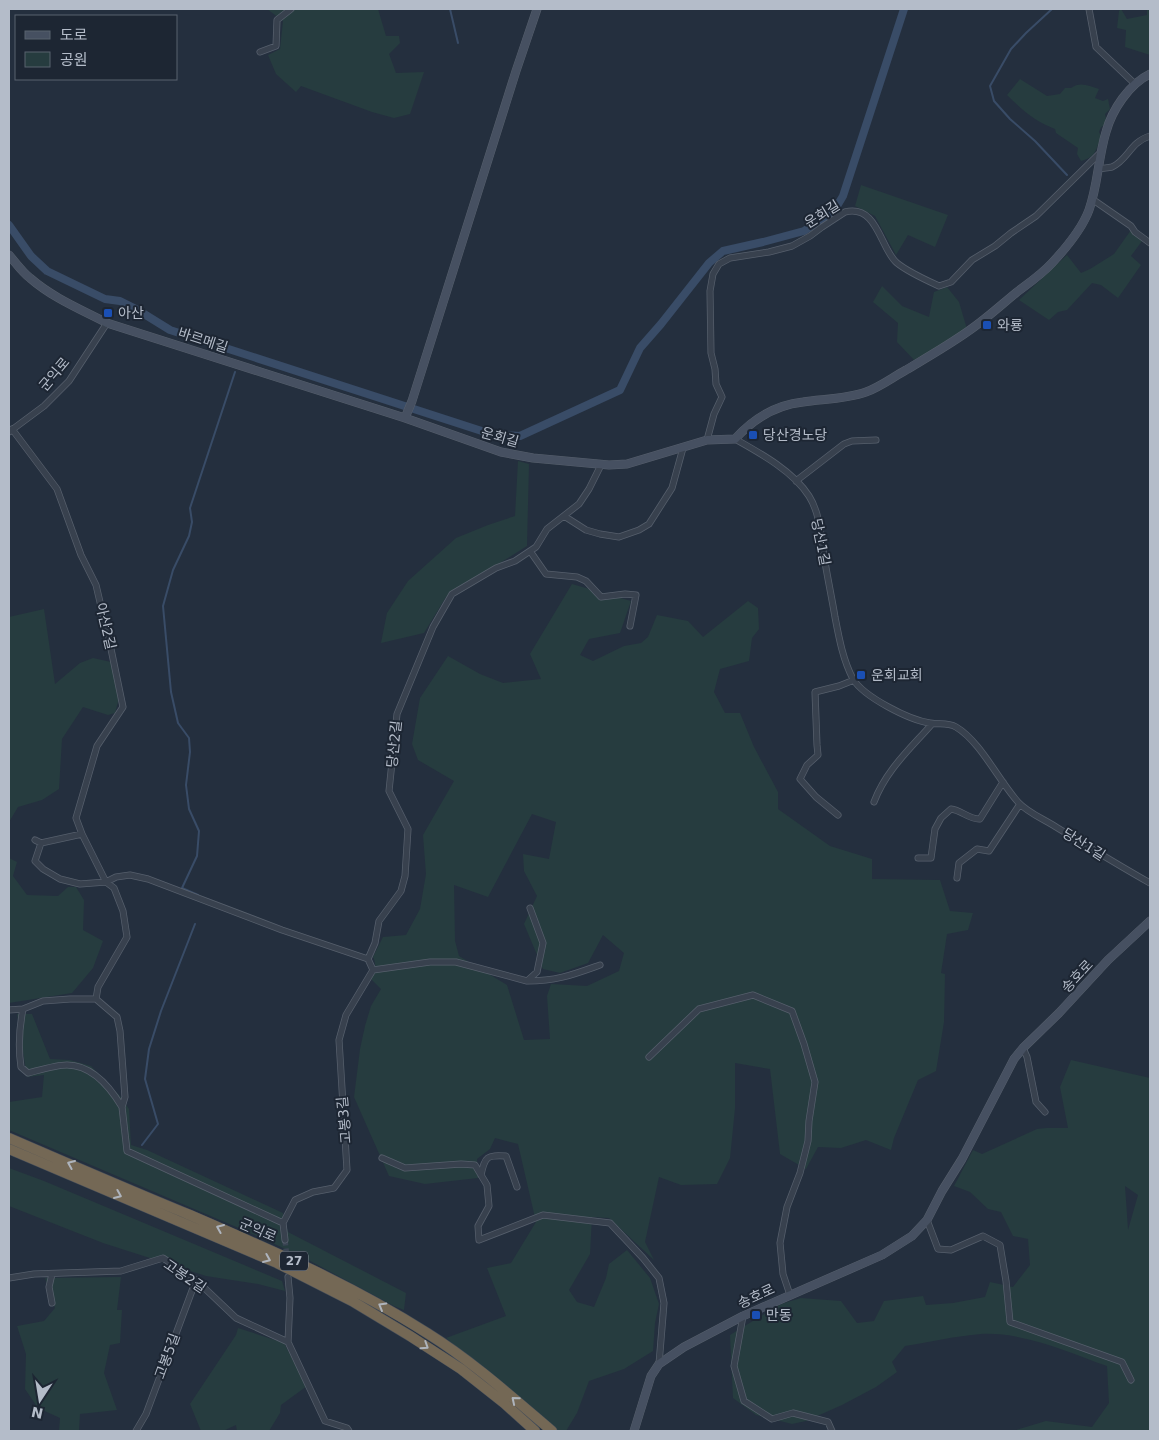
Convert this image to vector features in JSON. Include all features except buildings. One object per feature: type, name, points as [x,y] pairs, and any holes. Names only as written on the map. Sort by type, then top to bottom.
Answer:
[{"type":"highway","name":"군익로","points":[[9,1138],[269,1249],[380,1304],[480,1370],[552,1431]]},
{"type":"highway","name":"군익로","points":[[9,1149],[277,1264],[352,1301],[461,1369],[536,1431]]},
{"type":"street","points":[[260,52],[276,46],[277,20],[291,9]]},
{"type":"street","points":[[406,416],[537,9]]},
{"type":"street","points":[[1089,9],[1096,47],[1135,84]]},
{"type":"street","points":[[735,439],[747,426],[768,412],[801,402],[850,397],[868,391],[949,344],[986,318],[1051,264],[1080,227],[1089,210],[1110,121],[1124,97],[1135,84],[1150,74]]},
{"type":"street","points":[[1099,169],[1112,167],[1124,157],[1136,142],[1150,136]]},
{"type":"street","name":"운회길","points":[[707,440],[714,414],[722,397],[716,384],[711,353],[710,291],[714,274],[719,264],[730,258],[769,252],[792,246],[849,211],[859,212],[872,220],[888,252],[896,263],[939,286],[946,284],[951,282],[972,260],[1036,216],[1102,151]]},
{"type":"street","points":[[1092,199],[1131,226],[1135,232],[1150,243]]},
{"type":"street","name":"바르메길","points":[[9,256],[28,278],[45,290],[66,303],[107,323],[406,416]]},
{"type":"street","name":"군익로","points":[[11,431],[44,406],[70,382],[107,323]]},
{"type":"street","name":"운회길","points":[[406,416],[502,452],[532,458],[601,465],[627,464],[707,440],[735,439]]},
{"type":"street","name":"아산2길","points":[[11,431],[57,489],[81,555],[96,585],[123,707],[97,746],[76,818],[106,882],[114,888],[123,911],[127,937],[98,987],[96,1000]]},
{"type":"street","name":"당산1길","points":[[735,439],[776,464],[808,495],[818,520],[844,658],[854,680],[867,694],[920,720],[932,724],[943,722],[956,727],[973,741],[1020,804],[1114,863],[1150,883]]},
{"type":"street","points":[[796,482],[844,444],[852,441],[876,440]]},
{"type":"street","points":[[564,516],[586,530],[600,534],[620,537],[639,530],[648,524],[672,488],[683,448]]},
{"type":"street","name":"당산2길","points":[[368,959],[375,943],[379,922],[401,891],[405,876],[408,829],[389,791],[397,714],[433,627],[452,594],[536,547],[547,529],[579,504],[601,465]]},
{"type":"street","points":[[530,552],[546,574],[577,577],[586,581],[601,596],[625,594],[636,596],[630,626]]},
{"type":"street","points":[[838,815],[816,797],[800,779],[807,765],[818,755],[815,692],[854,680]]},
{"type":"street","points":[[874,802],[888,773],[932,724]]},
{"type":"street","points":[[918,858],[931,858],[935,829],[941,818],[951,809],[957,810],[975,820],[980,819],[1003,782]]},
{"type":"street","points":[[957,878],[959,863],[977,848],[989,851],[1020,804]]},
{"type":"street","points":[[82,834],[38,841],[35,861],[43,869],[60,879],[80,884],[106,882],[116,877],[130,875],[148,879],[282,930],[368,959],[372,970],[430,962],[456,962],[527,982],[565,978],[600,965]]},
{"type":"street","points":[[527,982],[537,972],[542,943],[530,908]]},
{"type":"street","name":"송호로","points":[[634,1431],[651,1376],[659,1364],[684,1347],[743,1316],[882,1255],[912,1236],[927,1220],[962,1159],[1014,1060],[1023,1048],[1059,1013],[1108,960],[1150,921]]},
{"type":"street","name":"고봉3길","points":[[283,1222],[295,1200],[313,1192],[334,1188],[347,1170],[339,1040],[346,1015],[372,970]]},
{"type":"street","points":[[649,1057],[699,1009],[753,994],[792,1011],[815,1082],[808,1141],[800,1173],[787,1207],[780,1243],[784,1274],[790,1294]]},
{"type":"street","points":[[9,1010],[23,1009],[43,1001],[70,998],[96,1000],[117,1017],[120,1031],[125,1097],[122,1107],[127,1151],[283,1222],[286,1240]]},
{"type":"street","points":[[23,1009],[18,1050],[21,1067],[28,1073],[66,1065],[79,1066],[95,1075],[113,1092],[122,1107]]},
{"type":"street","points":[[1023,1048],[1027,1057],[1036,1102],[1045,1112]]},
{"type":"street","points":[[481,1175],[484,1161],[489,1156],[506,1156],[517,1187]]},
{"type":"street","points":[[382,1158],[405,1168],[461,1164],[475,1165],[486,1185],[489,1206],[478,1226],[479,1240],[543,1215],[610,1223],[659,1278],[664,1303],[659,1364]]},
{"type":"street","points":[[927,1220],[938,1249],[950,1250],[983,1236],[1000,1245],[1010,1322],[1122,1362],[1131,1380]]},
{"type":"street","name":"고봉2길","points":[[9,1278],[34,1274],[121,1271],[163,1258],[196,1280],[236,1318],[288,1342]]},
{"type":"street","points":[[52,1274],[49,1287],[52,1303]]},
{"type":"street","points":[[288,1277],[290,1298],[288,1342],[325,1422],[347,1430]]},
{"type":"street","name":"고봉5길","points":[[136,1431],[146,1414],[196,1280]]},
{"type":"street","points":[[743,1316],[734,1366],[744,1401],[772,1419],[793,1413],[828,1422],[832,1431]]},
{"type":"green space","points":[[267,9],[378,9],[386,36],[399,36],[400,43],[389,54],[396,73],[424,72],[410,114],[394,118],[301,86],[296,92],[276,74],[268,55],[280,49],[283,21]]},
{"type":"green space","points":[[1121,9],[1127,19],[1147,15],[1147,9],[1150,9],[1150,55],[1125,47],[1126,30],[1117,28],[1119,11]]},
{"type":"green space","points":[[1020,79],[1047,96],[1060,94],[1065,88],[1078,85],[1099,89],[1095,98],[1103,101],[1108,99],[1110,109],[1105,114],[1107,124],[1101,127],[1099,132],[1101,136],[1093,155],[1081,161],[1077,154],[1078,148],[1056,133],[1055,129],[1041,123],[1030,115],[1007,95]]},
{"type":"green space","points":[[861,185],[948,215],[935,247],[908,235],[896,255],[875,216],[855,206]]},
{"type":"green space","points":[[1131,230],[1142,241],[1131,256],[1141,265],[1118,298],[1101,285],[1092,283],[1067,310],[1058,312],[1049,320],[1019,300],[1067,255],[1081,273],[1114,254]]},
{"type":"green space","points":[[882,286],[902,306],[929,317],[934,292],[947,287],[959,302],[967,329],[915,361],[897,342],[898,323],[873,302]]},
{"type":"green space","points":[[518,461],[529,464],[527,546],[446,597],[424,633],[381,643],[387,613],[408,581],[456,538],[515,516]]},
{"type":"green space","points":[[572,584],[631,601],[620,633],[589,639],[580,655],[593,661],[624,646],[641,643],[648,637],[657,615],[688,621],[703,637],[748,601],[758,608],[759,629],[752,638],[749,661],[720,669],[714,692],[725,713],[740,713],[754,747],[778,792],[778,809],[830,846],[872,859],[872,879],[940,880],[950,911],[973,913],[968,930],[947,934],[941,973],[945,974],[944,1022],[936,1071],[918,1080],[894,1138],[891,1150],[866,1140],[841,1148],[818,1147],[806,1169],[780,1154],[770,1069],[735,1063],[735,1108],[730,1158],[717,1184],[681,1185],[659,1177],[645,1242],[654,1260],[609,1218],[592,1217],[590,1254],[569,1290],[577,1302],[594,1307],[606,1278],[609,1264],[627,1250],[650,1278],[659,1304],[655,1323],[653,1351],[624,1369],[589,1381],[577,1413],[566,1431],[555,1431],[446,1338],[506,1316],[487,1268],[511,1263],[536,1222],[518,1144],[495,1138],[490,1149],[477,1159],[478,1178],[425,1184],[389,1176],[354,1097],[365,1026],[371,1006],[381,989],[371,979],[375,968],[373,957],[383,937],[406,935],[420,909],[426,874],[423,835],[454,781],[418,760],[412,744],[420,698],[448,656],[480,674],[503,683],[541,679],[530,654]],"holes":[[[532,814],[556,822],[549,859],[523,854],[524,871],[537,896],[524,924],[543,969],[560,973],[588,963],[603,935],[624,953],[619,971],[587,986],[551,984],[547,996],[550,1039],[524,1040],[507,985],[459,956],[455,941],[454,885],[488,897]]]},
{"type":"green space","points":[[44,609],[55,684],[80,663],[93,658],[111,662],[119,698],[115,713],[108,715],[83,707],[62,739],[59,789],[42,800],[18,807],[9,822],[9,617]]},
{"type":"green space","points":[[9,858],[17,862],[13,876],[27,895],[58,896],[68,887],[76,887],[84,900],[83,930],[103,941],[93,968],[72,993],[9,1003]]},
{"type":"green space","points":[[17,1014],[32,1014],[50,1059],[70,1060],[91,1066],[121,1097],[129,1109],[131,1145],[147,1150],[283,1213],[288,1232],[406,1293],[404,1310],[301,1256],[9,1130],[9,1102],[42,1097],[44,1075],[27,1077]]},
{"type":"green space","points":[[1071,1060],[1150,1078],[1150,1431],[1013,1431],[1046,1421],[1092,1427],[1109,1403],[1107,1366],[1046,1344],[997,1334],[972,1335],[905,1346],[892,1362],[897,1372],[876,1387],[806,1421],[792,1424],[756,1415],[733,1398],[730,1335],[781,1304],[801,1298],[841,1301],[857,1323],[874,1321],[884,1301],[923,1296],[926,1305],[953,1303],[985,1297],[990,1282],[1013,1287],[1030,1265],[1028,1239],[1013,1236],[1001,1212],[988,1209],[970,1192],[954,1186],[973,1150],[982,1154],[1037,1129],[1068,1128],[1060,1087]],"holes":[[[1125,1186],[1138,1195],[1128,1230]]]},
{"type":"green space","points":[[9,1168],[282,1281],[285,1291],[258,1284],[206,1276],[103,1243],[9,1206]]},
{"type":"green space","points":[[121,1277],[117,1310],[122,1310],[120,1343],[110,1345],[104,1373],[117,1410],[80,1414],[79,1431],[59,1431],[60,1418],[38,1408],[25,1389],[26,1354],[17,1326],[44,1321],[55,1308],[45,1278]]},
{"type":"green space","points":[[238,1328],[284,1343],[307,1386],[281,1405],[280,1413],[269,1431],[237,1431],[236,1425],[223,1431],[201,1431],[190,1404],[236,1335]]},
{"type":"waterway","points":[[450,9],[458,43]]},
{"type":"waterway","points":[[9,225],[31,256],[47,271],[105,299],[120,301],[170,330],[491,434],[520,436],[620,390],[640,348],[709,263],[723,251],[804,231],[834,211],[843,196],[904,9]]},
{"type":"waterway","points":[[1052,9],[1011,49],[990,86],[994,101],[1067,175]]},
{"type":"waterway","points":[[198,895],[182,888],[197,856],[199,831],[189,809],[186,785],[190,752],[189,738],[178,723],[171,692],[163,606],[173,570],[189,536],[192,522],[190,508],[235,372]]},
{"type":"waterway","points":[[142,1145],[158,1124],[145,1079],[149,1049],[161,1011],[195,924]]},
{"type":"tunnel","points":[[285,1240],[287,1258]]},
{"type":"place","name":"아산","points":[[108,313]]},
{"type":"place","name":"와룡","points":[[987,325]]},
{"type":"place","name":"당산경노당","points":[[753,435]]},
{"type":"place","name":"운회교회","points":[[861,675]]},
{"type":"place","name":"만동","points":[[756,1315]]}]
